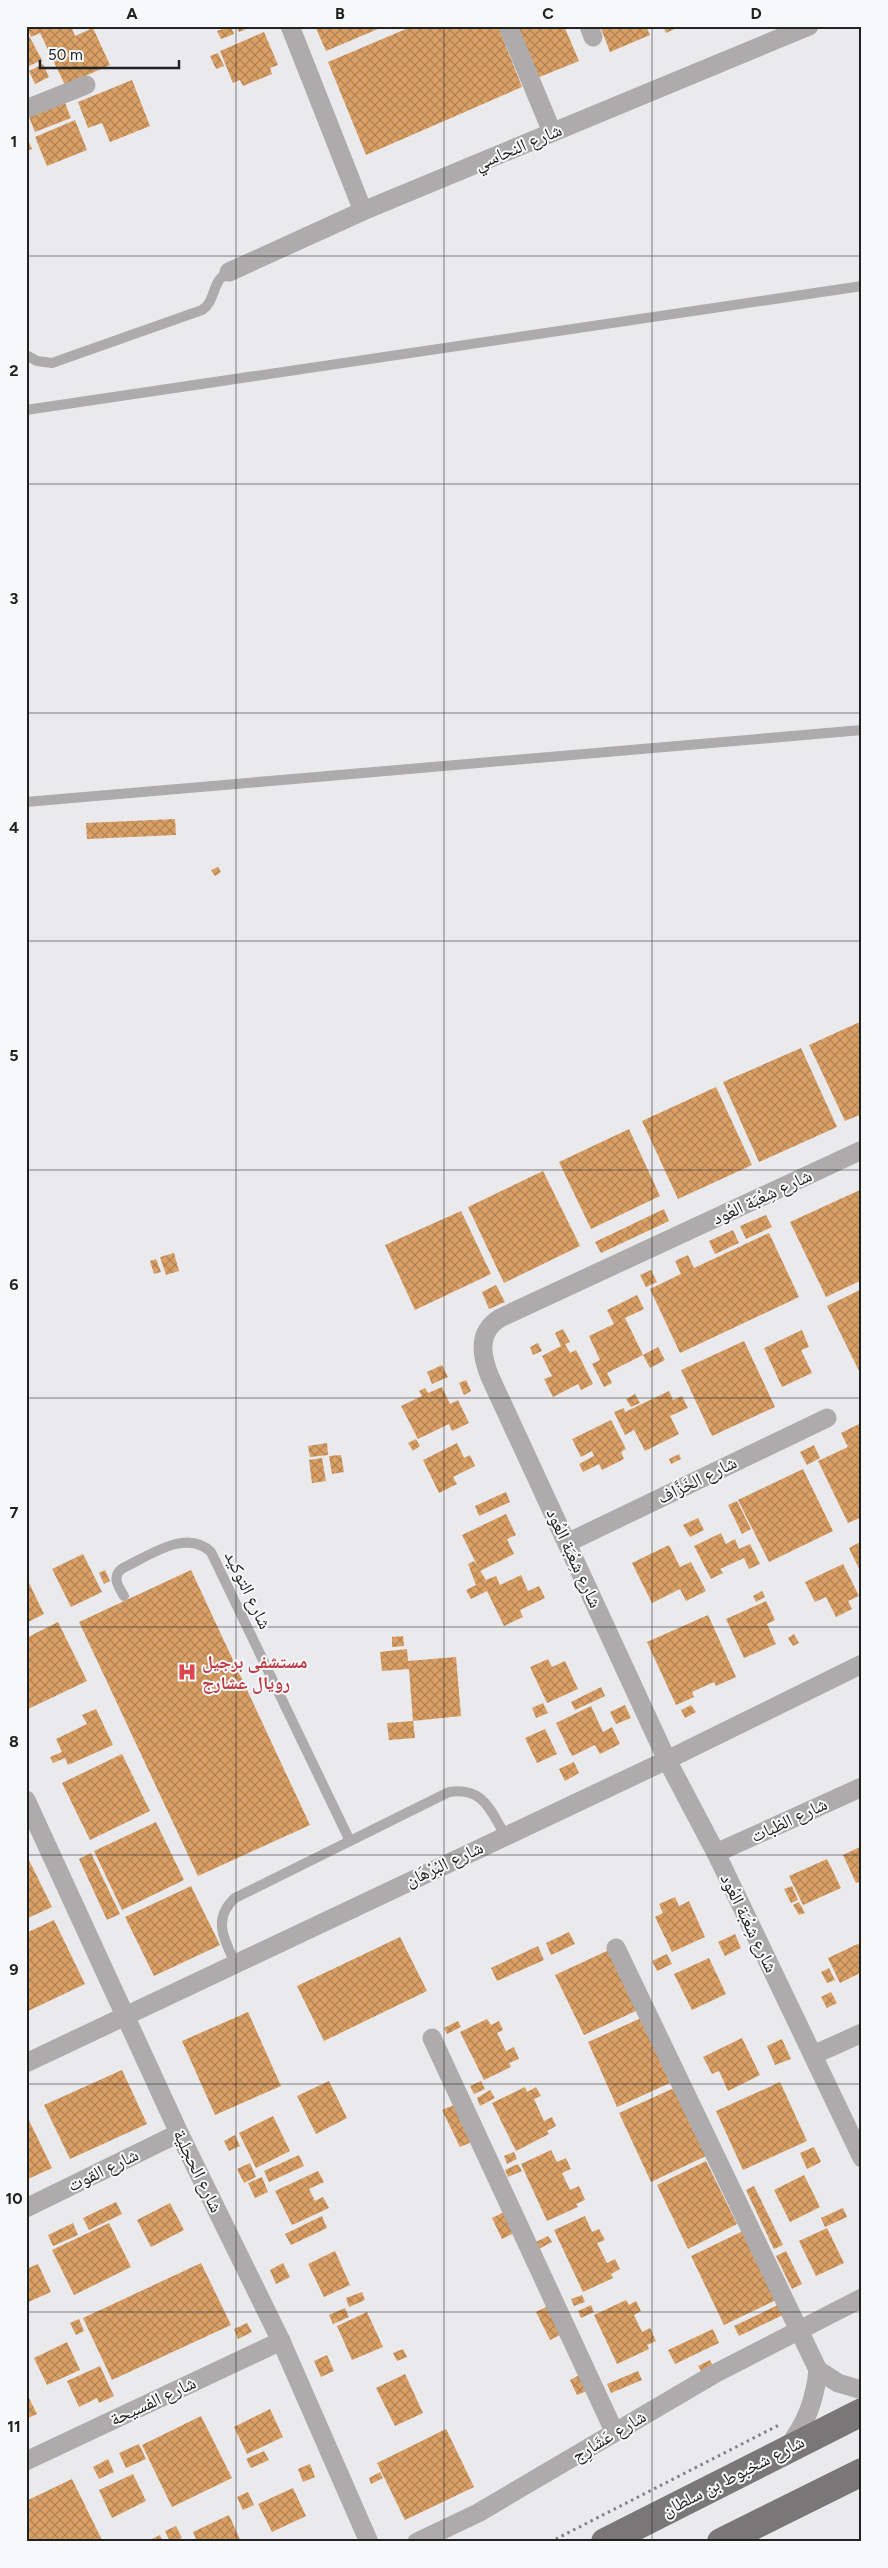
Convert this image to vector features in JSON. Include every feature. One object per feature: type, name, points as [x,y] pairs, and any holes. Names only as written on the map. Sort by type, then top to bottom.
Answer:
[{"type":"main road","name":"شارع شخبوط بن سلطان","points":[[605,2542],[785,2449],[862,2412]]},
{"type":"main road","points":[[721,2542],[862,2472]]},
{"type":"street","points":[[290,26],[363,211]]},
{"type":"street","points":[[508,26],[552,132]]},
{"type":"street","name":"شارع النحاسي","points":[[228,272],[363,211],[809,26]]},
{"type":"street","points":[[26,108],[86,85]]},
{"type":"street","name":"شارع شِعْبَة العُود","points":[[862,1150],[509,1314],[488,1328],[482,1342],[487,1369],[667,1760],[716,1854],[862,2158]]},
{"type":"street","name":"شارع الخَزَّاف","points":[[567,1542],[827,1418]]},
{"type":"street","name":"شارع البُرْهَان","points":[[26,2063],[667,1760],[862,1664]]},
{"type":"street","name":"شارع الظبات","points":[[716,1854],[862,1787]]},
{"type":"street","name":"شارع الحجلية","points":[[26,1800],[179,2133],[281,2341],[369,2542]]},
{"type":"street","points":[[616,1948],[801,2329],[818,2370],[817,2387],[810,2409],[796,2436],[785,2449]]},
{"type":"street","points":[[813,2055],[862,2033]]},
{"type":"street","points":[[432,2038],[614,2431]]},
{"type":"street","name":"شارع القوت","points":[[26,2208],[179,2133]]},
{"type":"street","name":"شارع عَشَارِج","points":[[417,2542],[478,2513],[614,2431],[716,2373],[862,2298]]},
{"type":"street","name":"شارع الفسيحة","points":[[26,2460],[281,2341]]},
{"type":"street","points":[[818,2370],[838,2383],[862,2390]]},
{"type":"street","points":[[742,2542],[764,2520]]},
{"type":"lane","points":[[26,354],[37,361],[52,363],[202,310],[211,302],[217,281],[228,272]]},
{"type":"lane","points":[[26,410],[862,286]]},
{"type":"lane","points":[[26,802],[862,730]]},
{"type":"lane","name":"شارع التوكيد","points":[[124,1596],[116,1579],[118,1571],[123,1568],[183,1542],[198,1543],[211,1552],[350,1841]]},
{"type":"lane","points":[[235,1963],[221,1928],[224,1911],[228,1904],[242,1894],[449,1792],[461,1790],[472,1792],[481,1797],[505,1835]]},
{"type":"path","points":[[550,2542],[810,2409]]},
{"type":"building","points":[[26,26],[71,26],[75,36],[93,28],[110,65],[65,85],[40,33],[31,37]]},
{"type":"building","points":[[231,26],[234,34],[221,39],[217,31]]},
{"type":"building","points":[[236,26],[254,26],[239,32]]},
{"type":"building","points":[[315,26],[385,26],[326,51]]},
{"type":"building","points":[[413,26],[498,26],[522,87],[366,155],[328,62]]},
{"type":"building","points":[[516,26],[564,26],[579,61],[537,78]]},
{"type":"building","points":[[600,26],[646,26],[650,35],[610,52]]},
{"type":"building","points":[[663,26],[681,26],[666,33]]},
{"type":"building","points":[[264,32],[278,65],[270,68],[272,74],[243,86],[240,80],[233,83],[220,51]]},
{"type":"building","points":[[29,36],[42,60],[27,67],[26,37]]},
{"type":"building","points":[[218,53],[224,66],[216,69],[210,56]]},
{"type":"building","points":[[43,64],[49,77],[35,84],[29,71]]},
{"type":"building","points":[[132,80],[150,126],[110,142],[102,123],[88,128],[78,102]]},
{"type":"building","points":[[65,103],[71,118],[35,132],[29,117]]},
{"type":"building","points":[[75,120],[87,150],[47,166],[35,137]]},
{"type":"building","points":[[26,135],[32,149],[26,151]]},
{"type":"building","points":[[175,819],[176,835],[87,839],[86,823]]},
{"type":"building","points":[[218,867],[221,872],[215,876],[211,870]]},
{"type":"building","points":[[862,1021],[862,1114],[845,1121],[809,1045]]},
{"type":"building","points":[[801,1048],[837,1127],[759,1162],[723,1082]]},
{"type":"building","points":[[716,1087],[752,1165],[678,1199],[642,1121]]},
{"type":"building","points":[[629,1129],[660,1196],[591,1229],[559,1162]]},
{"type":"building","points":[[543,1171],[580,1246],[504,1283],[468,1207]]},
{"type":"building","points":[[862,1189],[862,1280],[826,1297],[790,1222]]},
{"type":"building","points":[[664,1209],[669,1221],[601,1253],[595,1242]]},
{"type":"building","points":[[461,1211],[491,1274],[415,1310],[385,1245]]},
{"type":"building","points":[[766,1215],[772,1227],[746,1239],[740,1226]]},
{"type":"building","points":[[733,1230],[739,1243],[715,1254],[709,1241]]},
{"type":"building","points":[[769,1233],[799,1297],[680,1353],[650,1289],[681,1274],[675,1261],[688,1255],[694,1268]]},
{"type":"building","points":[[174,1253],[179,1271],[166,1275],[160,1257]]},
{"type":"building","points":[[156,1259],[161,1272],[154,1274],[150,1261]]},
{"type":"building","points":[[651,1270],[657,1282],[646,1287],[640,1275]]},
{"type":"building","points":[[496,1285],[505,1302],[489,1309],[482,1292]]},
{"type":"building","points":[[862,1289],[862,1377],[827,1306]]},
{"type":"building","points":[[637,1295],[644,1309],[625,1318],[643,1355],[607,1373],[612,1383],[604,1387],[592,1364],[600,1360],[589,1336],[614,1324],[607,1310]]},
{"type":"building","points":[[563,1329],[570,1342],[565,1344],[570,1353],[576,1350],[593,1384],[581,1390],[578,1384],[553,1397],[544,1379],[552,1376],[542,1356],[561,1346],[555,1333]]},
{"type":"building","points":[[802,1330],[809,1347],[801,1350],[812,1373],[782,1387],[764,1348]]},
{"type":"building","points":[[744,1341],[775,1407],[712,1436],[681,1370]]},
{"type":"building","points":[[538,1343],[542,1351],[533,1355],[530,1347]]},
{"type":"building","points":[[658,1347],[665,1360],[650,1368],[643,1355]]},
{"type":"building","points":[[442,1365],[448,1377],[432,1384],[427,1372]]},
{"type":"building","points":[[466,1380],[471,1391],[464,1395],[459,1383]]},
{"type":"building","points":[[442,1387],[450,1404],[458,1400],[469,1423],[452,1431],[449,1424],[418,1439],[401,1406],[422,1396],[419,1391],[425,1388],[428,1393]]},
{"type":"building","points":[[669,1391],[673,1400],[682,1396],[688,1408],[670,1416],[679,1434],[645,1451],[634,1430],[625,1435],[614,1412],[624,1408],[625,1412]]},
{"type":"building","points":[[635,1394],[640,1403],[631,1407],[626,1399]]},
{"type":"building","points":[[611,1420],[626,1449],[621,1452],[624,1459],[602,1470],[599,1464],[583,1472],[579,1464],[594,1456],[592,1451],[581,1457],[572,1439]]},
{"type":"building","points":[[859,1424],[862,1429],[862,1517],[848,1523],[818,1461],[848,1447],[841,1433]]},
{"type":"building","points":[[416,1439],[420,1446],[413,1451],[408,1443]]},
{"type":"building","points":[[327,1443],[328,1455],[310,1457],[308,1446]]},
{"type":"building","points":[[457,1443],[464,1458],[470,1455],[475,1466],[453,1477],[457,1484],[439,1493],[423,1460]]},
{"type":"building","points":[[814,1445],[820,1458],[807,1465],[800,1452]]},
{"type":"building","points":[[679,1454],[681,1459],[671,1464],[669,1459]]},
{"type":"building","points":[[341,1455],[344,1472],[332,1474],[329,1456]]},
{"type":"building","points":[[322,1458],[326,1481],[312,1483],[309,1460]]},
{"type":"building","points":[[803,1469],[833,1531],[769,1562],[738,1500]]},
{"type":"building","points":[[506,1492],[510,1502],[479,1516],[475,1506]]},
{"type":"building","points":[[737,1501],[751,1529],[742,1534],[728,1505]]},
{"type":"building","points":[[506,1514],[516,1535],[507,1539],[514,1554],[480,1571],[462,1535]]},
{"type":"building","points":[[698,1518],[704,1530],[690,1537],[683,1525]]},
{"type":"building","points":[[721,1533],[726,1544],[735,1539],[739,1549],[750,1544],[760,1564],[749,1569],[744,1558],[720,1569],[723,1573],[711,1579],[694,1546]]},
{"type":"building","points":[[862,1541],[862,1575],[849,1548]]},
{"type":"building","points":[[669,1545],[680,1567],[691,1562],[706,1591],[686,1601],[680,1589],[652,1603],[632,1563]]},
{"type":"building","points":[[83,1554],[102,1592],[71,1607],[52,1569]]},
{"type":"building","points":[[474,1561],[486,1580],[496,1576],[500,1585],[521,1575],[528,1591],[539,1586],[545,1598],[520,1610],[523,1617],[504,1626],[487,1591],[471,1599],[466,1590],[476,1585],[468,1564]]},
{"type":"building","points":[[843,1564],[859,1596],[848,1601],[852,1609],[836,1617],[826,1597],[815,1602],[805,1582]]},
{"type":"building","points":[[105,1570],[110,1581],[104,1584],[99,1573]]},
{"type":"building","points":[[191,1570],[310,1825],[198,1876],[79,1622]]},
{"type":"building","points":[[29,1583],[44,1614],[26,1623],[26,1584]]},
{"type":"building","points":[[762,1591],[765,1597],[756,1602],[753,1596]]},
{"type":"building","points":[[766,1601],[775,1620],[767,1624],[776,1644],[744,1658],[726,1619]]},
{"type":"building","points":[[708,1615],[736,1677],[716,1686],[714,1682],[692,1692],[694,1697],[676,1705],[647,1642]]},
{"type":"building","points":[[58,1622],[87,1681],[26,1710],[26,1638]]},
{"type":"building","points":[[794,1634],[799,1643],[793,1646],[788,1638]]},
{"type":"building","points":[[403,1636],[404,1646],[392,1647],[392,1637]]},
{"type":"building","points":[[407,1649],[408,1661],[456,1657],[461,1716],[413,1721],[409,1669],[382,1671],[380,1652]]},
{"type":"building","points":[[548,1659],[552,1667],[565,1661],[578,1689],[547,1703],[530,1667]]},
{"type":"building","points":[[601,1687],[605,1696],[575,1710],[571,1702]]},
{"type":"building","points":[[543,1703],[548,1713],[536,1718],[532,1708]]},
{"type":"building","points":[[625,1705],[631,1718],[616,1724],[610,1712]]},
{"type":"building","points":[[691,1705],[696,1712],[685,1718],[681,1710]]},
{"type":"building","points":[[591,1706],[603,1732],[612,1727],[620,1744],[600,1754],[595,1745],[572,1756],[556,1723]]},
{"type":"building","points":[[96,1709],[113,1745],[68,1765],[65,1758],[53,1763],[50,1757],[62,1752],[56,1739],[87,1724],[82,1715]]},
{"type":"building","points":[[413,1721],[415,1738],[389,1740],[387,1723]]},
{"type":"building","points":[[545,1729],[557,1754],[537,1763],[525,1738]]},
{"type":"building","points":[[122,1754],[150,1811],[90,1840],[62,1783]]},
{"type":"building","points":[[574,1762],[579,1773],[565,1781],[559,1769]]},
{"type":"building","points":[[156,1822],[184,1880],[122,1910],[94,1851]]},
{"type":"building","points":[[862,1846],[862,1881],[856,1883],[843,1855]]},
{"type":"building","points":[[91,1853],[120,1914],[107,1920],[79,1859]]},
{"type":"building","points":[[26,1854],[52,1907],[26,1919]]},
{"type":"building","points":[[827,1859],[841,1888],[803,1905],[789,1876]]},
{"type":"building","points":[[191,1886],[220,1945],[154,1976],[125,1917]]},
{"type":"building","points":[[792,1886],[798,1900],[791,1903],[784,1889]]},
{"type":"building","points":[[675,1897],[679,1906],[689,1901],[705,1937],[672,1952],[655,1917],[663,1913],[659,1904]]},
{"type":"building","points":[[799,1902],[805,1913],[799,1915],[793,1905]]},
{"type":"building","points":[[54,1920],[85,1984],[26,2012],[26,1933]]},
{"type":"building","points":[[569,1932],[575,1944],[551,1955],[546,1943]]},
{"type":"building","points":[[735,1934],[741,1948],[725,1956],[718,1942]]},
{"type":"building","points":[[400,1937],[427,1991],[324,2041],[297,1986]]},
{"type":"building","points":[[862,1942],[862,1972],[840,1983],[828,1958]]},
{"type":"building","points":[[538,1946],[544,1960],[497,1981],[491,1968]]},
{"type":"building","points":[[609,1950],[638,2010],[584,2035],[555,1975]]},
{"type":"building","points":[[667,1954],[672,1964],[657,1971],[652,1961]]},
{"type":"building","points":[[709,1958],[726,1994],[692,2010],[674,1974]]},
{"type":"building","points":[[829,1968],[835,1980],[827,1983],[821,1972]]},
{"type":"building","points":[[831,1992],[837,2003],[827,2008],[821,1997]]},
{"type":"building","points":[[248,2012],[281,2086],[215,2115],[182,2041]]},
{"type":"building","points":[[641,2018],[670,2083],[617,2107],[588,2042]]},
{"type":"building","points":[[487,2019],[491,2025],[499,2021],[503,2030],[497,2033],[506,2051],[514,2047],[519,2059],[509,2063],[511,2067],[484,2080],[460,2032]]},
{"type":"building","points":[[458,2021],[461,2027],[447,2034],[444,2028]]},
{"type":"building","points":[[742,2038],[760,2075],[728,2091],[719,2071],[712,2074],[703,2057]]},
{"type":"building","points":[[782,2039],[791,2059],[775,2065],[767,2046]]},
{"type":"building","points":[[122,2070],[147,2124],[70,2159],[44,2105]]},
{"type":"building","points":[[329,2081],[347,2118],[316,2134],[297,2096]]},
{"type":"building","points":[[481,2081],[485,2089],[474,2094],[470,2086]]},
{"type":"building","points":[[780,2082],[807,2141],[743,2170],[716,2111]]},
{"type":"building","points":[[525,2087],[527,2092],[536,2087],[541,2096],[534,2099],[544,2121],[552,2117],[556,2126],[547,2131],[549,2134],[516,2151],[492,2103]]},
{"type":"building","points":[[674,2088],[706,2156],[651,2182],[619,2113]]},
{"type":"building","points":[[490,2090],[495,2098],[480,2106],[477,2098]]},
{"type":"building","points":[[456,2104],[474,2141],[460,2147],[442,2110]]},
{"type":"building","points":[[26,2114],[52,2168],[26,2180]]},
{"type":"building","points":[[273,2116],[290,2151],[256,2168],[239,2133]]},
{"type":"building","points":[[235,2135],[240,2146],[229,2151],[224,2141]]},
{"type":"building","points":[[814,2147],[821,2162],[807,2169],[800,2153]]},
{"type":"building","points":[[551,2150],[557,2162],[566,2158],[571,2169],[562,2173],[570,2190],[579,2186],[585,2200],[576,2204],[578,2207],[547,2221],[521,2164]]},
{"type":"building","points":[[514,2152],[517,2159],[507,2164],[504,2156]]},
{"type":"building","points":[[299,2155],[304,2166],[269,2182],[264,2171]]},
{"type":"building","points":[[706,2161],[737,2224],[688,2249],[657,2185]]},
{"type":"building","points":[[250,2163],[256,2177],[244,2183],[237,2169]]},
{"type":"building","points":[[518,2164],[522,2171],[508,2177],[505,2170]]},
{"type":"building","points":[[318,2171],[324,2182],[309,2189],[315,2201],[323,2197],[329,2208],[292,2225],[275,2191]]},
{"type":"building","points":[[804,2175],[820,2207],[790,2222],[774,2190]]},
{"type":"building","points":[[262,2177],[268,2192],[255,2198],[248,2183]]},
{"type":"building","points":[[754,2186],[783,2245],[774,2249],[746,2190]]},
{"type":"building","points":[[116,2202],[122,2214],[89,2230],[83,2218]]},
{"type":"building","points":[[170,2203],[184,2230],[151,2247],[137,2220]]},
{"type":"building","points":[[843,2208],[847,2217],[825,2227],[821,2218]]},
{"type":"building","points":[[506,2211],[516,2232],[502,2239],[492,2218]]},
{"type":"building","points":[[322,2216],[327,2228],[291,2245],[285,2234]]},
{"type":"building","points":[[585,2216],[592,2232],[599,2229],[605,2240],[597,2243],[607,2263],[615,2259],[620,2269],[611,2274],[613,2278],[583,2292],[554,2230]]},
{"type":"building","points":[[73,2223],[78,2235],[53,2246],[48,2235]]},
{"type":"building","points":[[109,2223],[131,2267],[74,2295],[52,2250]]},
{"type":"building","points":[[827,2228],[844,2263],[816,2276],[799,2241]]},
{"type":"building","points":[[743,2231],[776,2300],[724,2325],[691,2256]]},
{"type":"building","points":[[548,2236],[552,2242],[539,2249],[536,2242]]},
{"type":"building","points":[[335,2251],[350,2285],[324,2297],[308,2264]]},
{"type":"building","points":[[786,2251],[802,2284],[792,2289],[776,2256]]},
{"type":"building","points":[[201,2263],[231,2325],[112,2380],[83,2318]]},
{"type":"building","points":[[283,2263],[290,2277],[276,2284],[270,2270]]},
{"type":"building","points":[[38,2264],[51,2292],[26,2303],[26,2269]]},
{"type":"building","points":[[362,2292],[365,2300],[349,2307],[346,2298]]},
{"type":"building","points":[[582,2295],[585,2302],[574,2306],[571,2299]]},
{"type":"building","points":[[626,2300],[629,2305],[636,2301],[641,2311],[634,2315],[642,2332],[650,2328],[656,2341],[647,2345],[649,2349],[617,2364],[594,2315]]},
{"type":"building","points":[[780,2304],[785,2314],[739,2336],[734,2326]]},
{"type":"building","points":[[550,2305],[564,2333],[550,2340],[536,2312]]},
{"type":"building","points":[[591,2305],[594,2312],[581,2318],[578,2311]]},
{"type":"building","points":[[345,2308],[349,2317],[333,2324],[329,2315]]},
{"type":"building","points":[[367,2312],[383,2347],[352,2360],[337,2326]]},
{"type":"building","points":[[79,2319],[84,2331],[76,2335],[70,2323]]},
{"type":"building","points":[[247,2323],[252,2332],[238,2339],[234,2329]]},
{"type":"building","points":[[713,2329],[719,2343],[675,2364],[668,2350]]},
{"type":"building","points":[[67,2342],[80,2370],[47,2385],[34,2358]]},
{"type":"building","points":[[403,2349],[407,2357],[397,2361],[393,2353]]},
{"type":"building","points":[[327,2355],[334,2371],[321,2377],[314,2361]]},
{"type":"building","points":[[710,2360],[713,2366],[701,2371],[698,2366]]},
{"type":"building","points":[[100,2366],[114,2396],[99,2403],[97,2398],[79,2407],[67,2381]]},
{"type":"building","points":[[638,2371],[642,2380],[611,2393],[607,2384]]},
{"type":"building","points":[[583,2373],[591,2389],[577,2395],[570,2380]]},
{"type":"building","points":[[405,2374],[423,2413],[395,2426],[376,2388]]},
{"type":"building","points":[[26,2392],[37,2414],[26,2419]]},
{"type":"building","points":[[270,2409],[283,2437],[247,2454],[234,2427]]},
{"type":"building","points":[[201,2416],[232,2478],[172,2507],[142,2445]]},
{"type":"building","points":[[446,2429],[474,2487],[405,2520],[377,2463]]},
{"type":"building","points":[[139,2444],[146,2459],[126,2468],[119,2453]]},
{"type":"building","points":[[264,2451],[269,2460],[251,2468],[246,2459]]},
{"type":"building","points":[[108,2459],[114,2472],[99,2479],[93,2467]]},
{"type":"building","points":[[310,2464],[315,2477],[303,2482],[298,2469]]},
{"type":"building","points":[[380,2472],[383,2478],[371,2484],[369,2478]]},
{"type":"building","points":[[133,2474],[146,2501],[112,2518],[99,2490]]},
{"type":"building","points":[[72,2479],[102,2540],[98,2542],[27,2542],[26,2501]]},
{"type":"building","points":[[293,2488],[306,2516],[272,2532],[258,2504]]},
{"type":"building","points":[[248,2492],[254,2505],[243,2510],[237,2497]]},
{"type":"building","points":[[229,2515],[241,2542],[197,2542],[193,2532]]},
{"type":"building","points":[[176,2526],[182,2538],[170,2542],[165,2531]]},
{"type":"building","points":[[160,2535],[163,2542],[146,2542]]},
{"type":"place","name":"مستشفى برجيل رويال عشارج","points":[[187,1672]]}]
